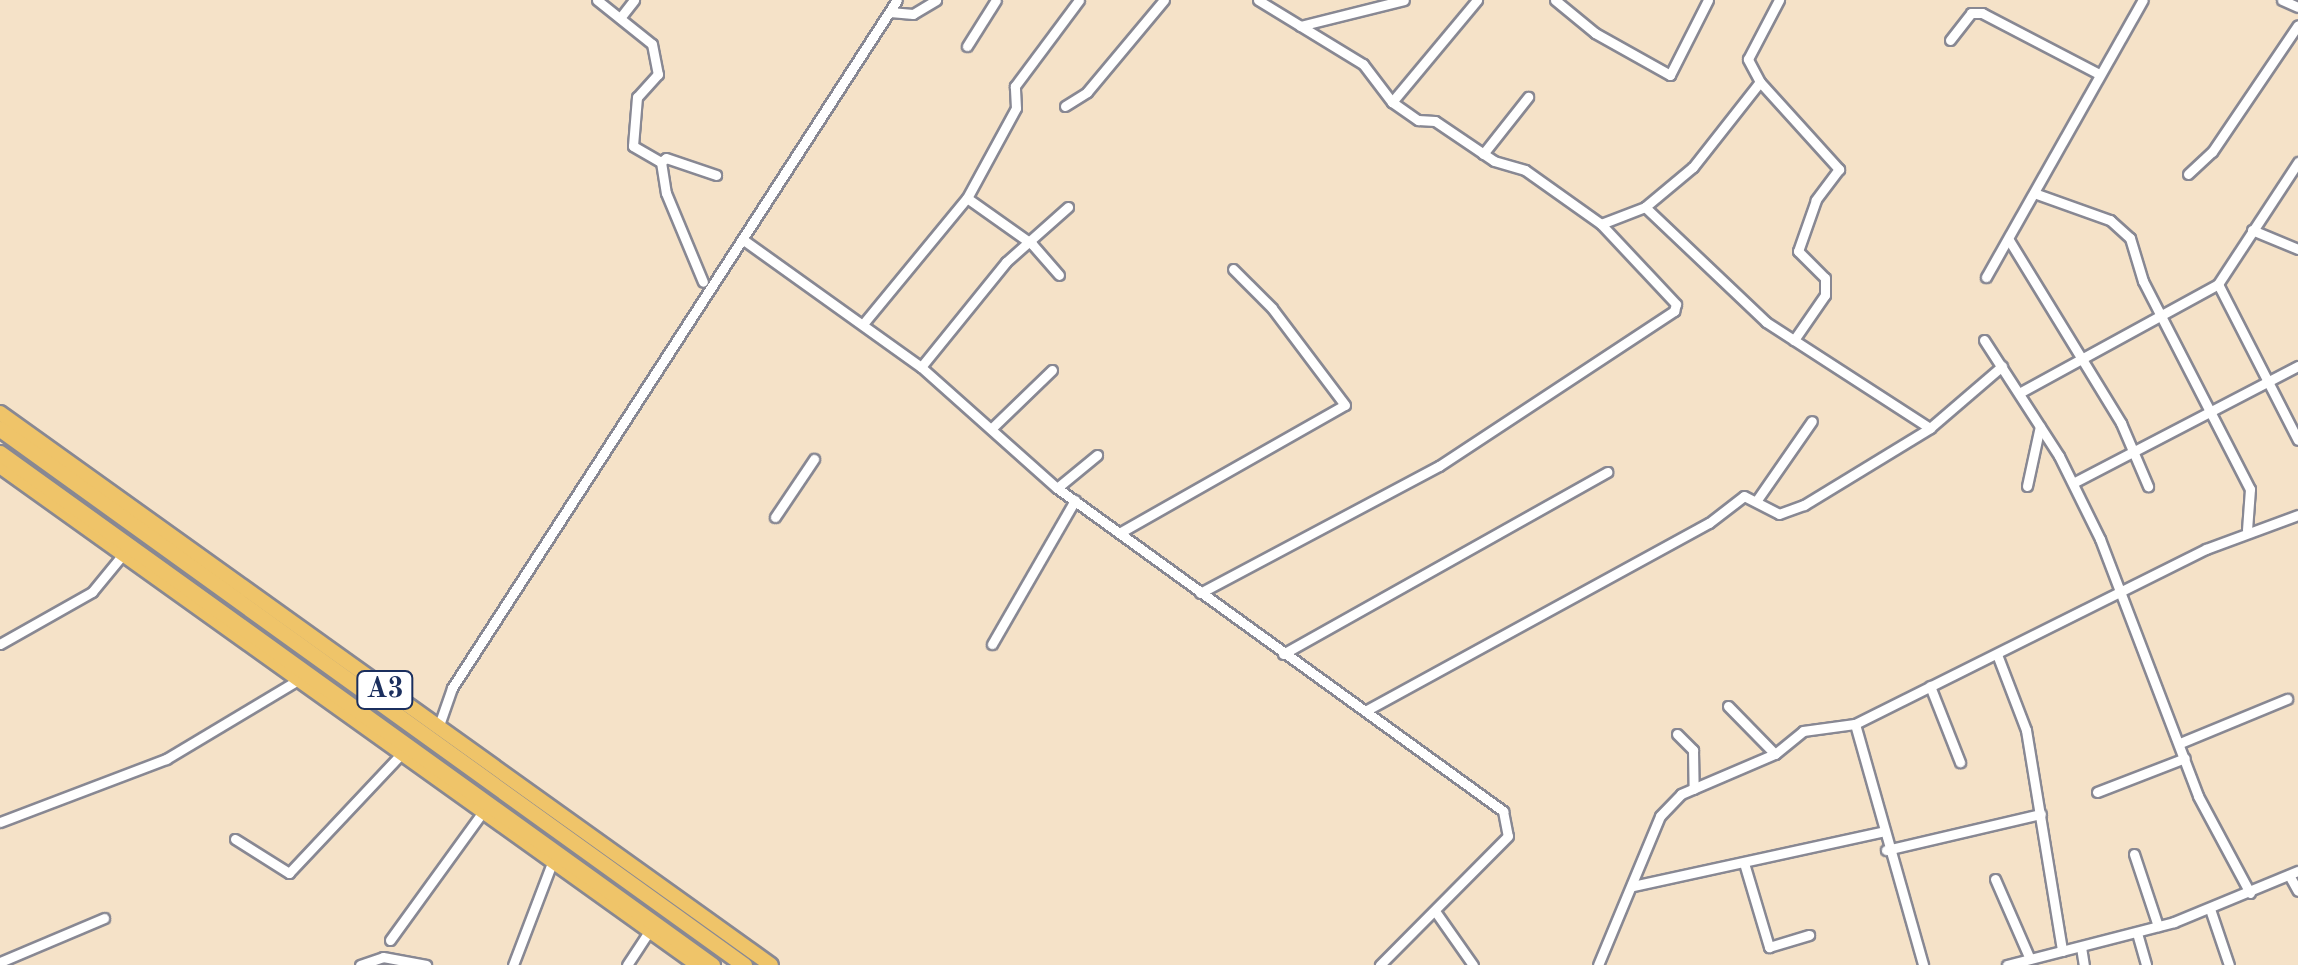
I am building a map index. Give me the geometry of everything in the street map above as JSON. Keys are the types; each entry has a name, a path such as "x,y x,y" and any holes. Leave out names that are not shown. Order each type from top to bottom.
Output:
{"highway":[{"name":"A3","path":"0,428 744,965"},
{"name":"A3","path":"0,453 712,965"}],"main road":[{"name":"A3","path":"0,413 771,965"},
{"name":"A3","path":"0,466 698,965"}],"street":[{"path":"597,0 652,44 658,74 638,97 633,146 661,162"},
{"path":"620,18 634,0"},
{"path":"438,728 452,688 898,0"},
{"path":"890,12 913,14 936,0"},
{"path":"967,46 996,0"},
{"path":"863,324 967,198 1016,108 1015,86 1079,0"},
{"path":"1065,106 1088,92 1164,0"},
{"path":"1200,593 1440,466 1674,311 1676,304 1630,260 1612,232 1539,178 1483,154 1392,102 1374,72 1258,0"},
{"path":"1300,26 1404,0"},
{"path":"1392,102 1477,0"},
{"path":"1554,0 1595,32 1670,75 1708,0"},
{"path":"1779,0 1748,60 1760,82 1839,169 1816,200 1798,250 1826,278 1826,295 1794,340"},
{"path":"1986,276 2143,0"},
{"path":"2282,0 2298,8"},
{"path":"1950,40 1971,13 1982,13 2100,74"},
{"path":"2188,174 2212,152 2298,25"},
{"path":"1601,224 1646,206 1693,168 1760,82"},
{"path":"1483,154 1528,97"},
{"path":"661,162 666,158 716,175"},
{"path":"661,162 666,193 703,282"},
{"path":"2021,392 2218,284 2240,258 2252,230 2298,162"},
{"path":"2034,193 2110,220 2130,238 2161,312 2250,488 2247,530"},
{"path":"967,198 1032,244 1059,275"},
{"path":"1646,206 1729,289 1794,340 1930,428"},
{"path":"921,367 1006,262 1032,244 1068,207"},
{"path":"1612,232 1614,220"},
{"path":"2252,230 2298,249"},
{"path":"2009,240 2121,423 2148,486"},
{"path":"745,241 921,367 1058,488 1503,811 1511,825 1435,911 1380,965"},
{"path":"1121,532 1344,405 1272,308 1233,269"},
{"path":"2218,284 2298,440"},
{"path":"1984,340 2021,392 2073,483 2122,593 2185,758 2250,893"},
{"path":"1367,710 1709,523 1744,496 1779,514 1790,512 1930,428 2002,366"},
{"path":"2073,483 2197,420 2208,408 2298,366"},
{"path":"993,427 1052,370"},
{"path":"1757,500 1812,421"},
{"path":"2028,486 2040,426"},
{"path":"1058,488 1096,455"},
{"path":"775,517 814,458"},
{"path":"1283,654 1607,472"},
{"path":"992,644 1075,500"},
{"path":"1598,965 1660,816 1694,789 1775,754 1803,731 1855,724 1998,657 2247,530 2298,515"},
{"path":"0,644 92,592 124,554"},
{"path":"1998,657 2026,730 2062,952"},
{"path":"0,822 166,760 298,680"},
{"path":"1930,686 1960,762"},
{"path":"2180,743 2286,700"},
{"path":"1728,706 1775,754"},
{"path":"1855,724 1886,850 1922,965"},
{"path":"1677,734 1693,750 1694,789"},
{"path":"235,839 289,872 401,754"},
{"path":"2097,792 2185,758"},
{"path":"390,940 482,813"},
{"path":"1886,850 2041,814"},
{"path":"1633,886 1881,832"},
{"path":"2134,854 2158,926"},
{"path":"1744,862 1769,947 1809,936"},
{"path":"512,965 552,864"},
{"path":"2007,965 2158,926 2293,873 2298,890"},
{"path":"1995,879 2030,959"},
{"path":"2210,908 2229,965"},
{"path":"1435,911 1473,965"},
{"path":"0,962 104,918"},
{"path":"626,965 650,930"},
{"path":"2136,933 2146,965"},
{"path":"2080,947 2084,965"},
{"path":"360,965 383,956 426,965"}]}
